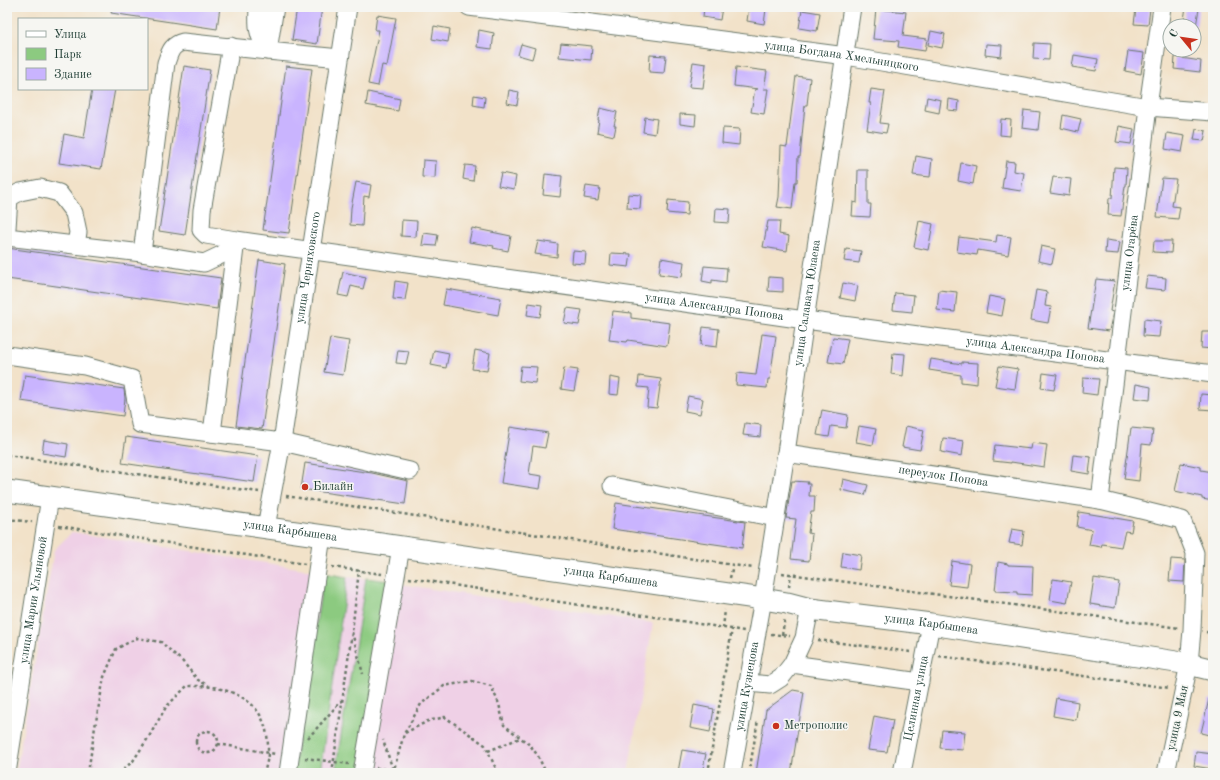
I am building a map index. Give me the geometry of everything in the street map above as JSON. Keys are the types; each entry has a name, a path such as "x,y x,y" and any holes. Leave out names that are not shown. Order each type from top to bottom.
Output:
{"main road":[{"name":"улица Карбышева","path":"7,491 763,599 810,608 931,624 1189,664 1213,670"}],"street":[{"path":"258,7 257,28 261,41 268,51"},
{"path":"268,51 274,7"},
{"name":"улица Черняховского","path":"266,527 282,442 348,7"},
{"name":"улица Богдана Хмельницкого","path":"468,7 846,56 1148,107 1213,112"},
{"name":"улица Салавата Юлаева","path":"763,599 846,56 852,7"},
{"name":"улица Огарёва","path":"1100,500 1148,107 1162,7"},
{"path":"142,252 166,63 172,48 176,44 183,42 232,46 340,58"},
{"name":"улица Александра Попова","path":"232,46 202,210 201,230 206,235 805,320 1213,374"},
{"path":"7,228 8,198 20,192 40,188 59,193 74,213 78,232 76,245"},
{"path":"7,237 142,252 204,263 223,254 236,240"},
{"path":"212,433 236,240"},
{"path":"7,355 85,366 132,379 140,424 282,442 410,471"},
{"name":"переулок Попова","path":"786,454 1100,500 1182,520 1195,553 1192,630"},
{"path":"612,486 776,518"},
{"name":"улица Марии Ульяновой","path":"7,773 12,716 50,498"},
{"path":"289,765 322,536"},
{"path":"362,773 400,546"},
{"name":"улица Кузнецова","path":"732,773 763,599"},
{"path":"748,683 770,685 781,678 792,664 804,638 810,608"},
{"name":"Целинная улица","path":"902,773 931,624"},
{"name":"улица 9 Мая","path":"1166,773 1189,664 1192,630"},
{"path":"792,664 920,682"}],"path":[{"path":"7,414 9,415 7,428"},
{"path":"7,455 272,493 767,571 1213,633"},
{"path":"7,519 317,566 359,570 757,633 925,654 1184,690"},
{"path":"332,773 352,632 359,570"},
{"path":"708,773 732,629"},
{"path":"88,773 104,677 116,650 137,638 161,642 183,662 198,680 211,687"},
{"path":"393,773 404,734 421,704 444,686 472,681 491,686 504,726 530,745 538,756 546,773"},
{"path":"119,773 133,761 150,736 166,707 187,686 211,687 237,694 255,706 266,727 268,752 264,773"},
{"path":"289,765 342,700"},
{"path":"404,734 428,721 445,717 485,745 498,773"},
{"path":"207,730 212,732 217,736 217,747 213,751 207,753 202,752 196,742 197,736 201,732 207,730"},
{"path":"488,751 520,738"}],"shaded area":[{"path":"72,532 347,577 389,581 393,583 653,623 628,773 16,773 54,550"}],"green space":[{"path":"324,573 347,577 320,773 293,773"},
{"path":"366,578 389,581 362,773 335,773"}],"building":[{"path":"112,7 220,7 217,29 111,13"},
{"path":"297,7 322,7 317,44 292,40"},
{"path":"704,7 722,7 720,20 703,17"},
{"path":"749,7 766,9 764,24 747,21"},
{"path":"1186,7 1199,9 1197,18 1184,18"},
{"path":"1136,8 1150,9 1148,25 1134,24"},
{"path":"876,9 906,12 903,36 927,39 925,51 898,47 899,41 873,39"},
{"path":"802,10 820,13 817,31 799,28"},
{"path":"377,15 396,18 387,66 382,65 378,86 368,84 379,30 375,30"},
{"path":"434,26 450,29 448,42 432,39"},
{"path":"479,30 494,33 492,49 477,47"},
{"path":"931,31 945,34 942,48 928,45"},
{"path":"561,43 592,46 591,60 559,57"},
{"path":"1034,43 1050,44 1049,60 1033,59"},
{"path":"521,44 535,48 532,59 518,55"},
{"path":"986,44 1002,45 1001,57 985,55"},
{"path":"1128,51 1144,53 1141,74 1125,71"},
{"path":"650,55 666,56 664,73 649,72"},
{"path":"1074,55 1098,59 1096,71 1072,67"},
{"path":"1175,58 1201,61 1200,72 1174,69"},
{"path":"693,62 706,64 703,88 689,87"},
{"path":"184,66 210,70 185,235 159,231"},
{"path":"286,66 312,69 289,233 263,230"},
{"path":"736,67 767,71 764,89 768,89 764,114 751,112 755,89 758,89 734,86"},
{"path":"796,76 810,78 807,105 805,105 800,157 798,157 797,182 795,182 792,209 777,207 779,197 781,146 787,147"},
{"path":"871,89 885,91 880,123 888,124 886,133 867,130 871,103 869,103"},
{"path":"92,90 115,90 101,169 59,163 64,134 84,138"},
{"path":"509,90 519,92 517,105 507,103"},
{"path":"368,92 400,99 398,111 366,105"},
{"path":"474,95 485,97 484,107 473,105"},
{"path":"927,97 941,100 939,113 925,110"},
{"path":"949,99 959,101 958,111 948,110"},
{"path":"600,108 617,112 614,126 616,126 614,136 597,132"},
{"path":"1024,110 1040,112 1038,130 1022,128"},
{"path":"680,114 696,115 695,126 680,124"},
{"path":"1063,115 1081,119 1078,132 1061,128"},
{"path":"645,117 657,119 655,134 643,132"},
{"path":"1001,119 1011,120 1010,136 1000,135"},
{"path":"1119,126 1134,129 1131,144 1116,142"},
{"path":"723,128 740,129 739,145 722,143"},
{"path":"1196,129 1206,131 1204,141 1194,140"},
{"path":"1167,133 1185,136 1182,152 1165,149"},
{"path":"916,156 932,159 930,177 913,175"},
{"path":"423,160 436,161 435,178 422,177"},
{"path":"1006,161 1015,162 1014,171 1024,173 1021,191 1002,188"},
{"path":"961,163 976,166 973,184 958,181"},
{"path":"465,165 475,166 473,181 463,179"},
{"path":"1114,167 1127,168 1126,186 1121,216 1108,215 1109,198 1112,198"},
{"path":"858,170 868,170 868,204 871,204 870,217 852,216 853,202 857,203"},
{"path":"501,173 516,176 514,189 498,186"},
{"path":"545,174 562,176 560,197 543,195"},
{"path":"1053,177 1071,179 1069,196 1050,193"},
{"path":"1162,178 1176,179 1172,206 1180,207 1178,219 1157,217"},
{"path":"356,182 371,185 369,197 364,196 362,226 350,225 351,208"},
{"path":"586,186 600,188 598,200 584,198"},
{"path":"628,194 641,195 640,209 627,208"},
{"path":"668,200 688,202 687,215 667,213"},
{"path":"716,208 730,209 729,223 715,222"},
{"path":"402,220 417,221 416,237 401,236"},
{"path":"768,221 780,221 779,234 789,236 787,251 763,247"},
{"path":"919,221 933,224 928,250 914,247"},
{"path":"472,228 511,236 508,251 493,248 494,246 469,242"},
{"path":"424,233 438,235 436,246 422,245"},
{"path":"997,235 1011,237 1008,255 978,250 977,255 957,252 959,237 996,242"},
{"path":"1106,240 1120,242 1118,254 1105,253"},
{"path":"538,241 558,244 557,257 535,254"},
{"path":"1154,241 1172,241 1171,253 1153,252"},
{"path":"1041,246 1055,249 1052,264 1038,261"},
{"path":"7,248 221,278 217,309 7,279"},
{"path":"846,249 861,251 859,263 844,261"},
{"path":"573,251 586,252 585,264 572,263"},
{"path":"611,253 631,254 629,267 610,265"},
{"path":"661,258 684,262 682,277 659,274"},
{"path":"259,260 285,264 262,429 236,426"},
{"path":"704,266 727,268 726,282 712,280 712,283 702,281"},
{"path":"343,272 366,277 363,289 351,286 348,297 338,295"},
{"path":"1147,276 1166,278 1165,290 1145,288"},
{"path":"769,277 783,278 783,292 768,291"},
{"path":"1096,279 1115,281 1110,311 1113,312 1109,331 1088,328"},
{"path":"395,281 408,283 405,300 393,299"},
{"path":"843,283 858,286 855,301 840,298"},
{"path":"446,289 501,298 498,315 443,305"},
{"path":"939,290 957,292 955,312 937,310"},
{"path":"1036,290 1047,292 1045,306 1051,307 1048,323 1031,320"},
{"path":"895,293 914,295 912,312 893,310"},
{"path":"989,296 1005,299 1002,316 986,313"},
{"path":"529,303 542,305 540,317 527,315"},
{"path":"567,308 582,310 579,325 564,323"},
{"path":"613,311 631,313 631,318 670,323 667,346 628,340 627,342 609,340"},
{"path":"1144,319 1161,321 1159,337 1143,336"},
{"path":"703,327 719,329 717,347 701,345"},
{"path":"1202,332 1213,332 1213,349 1201,348"},
{"path":"762,334 776,336 770,379 768,379 767,388 736,385 737,373 756,375"},
{"path":"833,337 848,339 843,364 828,362"},
{"path":"330,338 349,341 343,375 324,372"},
{"path":"398,350 409,351 406,364 396,363"},
{"path":"434,350 449,353 446,368 431,365"},
{"path":"475,350 490,353 487,371 472,369"},
{"path":"893,353 905,354 903,376 891,374"},
{"path":"931,359 962,364 962,362 978,363 977,384 961,382 961,375 929,370"},
{"path":"521,366 537,367 535,383 519,381"},
{"path":"999,366 1018,369 1015,389 995,386"},
{"path":"564,368 578,370 574,391 561,389"},
{"path":"1043,373 1057,375 1054,390 1041,388"},
{"path":"25,375 124,389 125,398 123,416 21,401"},
{"path":"639,376 661,379 657,408 647,407 649,388 638,387"},
{"path":"610,377 620,379 618,395 609,394"},
{"path":"1083,378 1099,379 1097,395 1082,393"},
{"path":"1136,384 1151,387 1150,400 1134,398"},
{"path":"1201,394 1213,395 1213,410 1200,409"},
{"path":"688,396 703,399 700,414 685,411"},
{"path":"822,410 848,415 846,428 831,426 829,437 817,435"},
{"path":"745,423 761,425 760,437 743,435"},
{"path":"859,426 876,429 873,445 856,442"},
{"path":"906,426 924,430 920,450 902,447"},
{"path":"510,427 548,433 545,448 533,446 529,474 542,476 540,489 501,483"},
{"path":"1131,428 1153,430 1151,445 1142,444 1139,481 1124,479"},
{"path":"126,437 258,456 254,482 122,463"},
{"path":"943,438 964,441 962,456 941,452"},
{"path":"44,440 68,444 66,457 42,453"},
{"path":"1032,443 1047,445 1044,467 993,461 995,445 1031,449"},
{"path":"1073,455 1091,457 1089,474 1071,471"},
{"path":"305,463 372,473 408,481 405,504 301,489"},
{"path":"1181,463 1201,467 1201,470 1213,472 1213,501 1175,491"},
{"path":"843,479 868,485 865,495 841,490"},
{"path":"792,481 808,482 807,484 810,484 809,496 815,496 814,512 811,512 808,533 812,534 809,561 791,559 796,519 786,518"},
{"path":"616,503 745,522 742,548 612,529"},
{"path":"1079,512 1133,521 1131,532 1125,531 1121,547 1102,544 1101,547 1089,545 1092,530 1077,527"},
{"path":"1012,529 1024,531 1022,545 1009,543"},
{"path":"843,552 861,555 859,570 841,567"},
{"path":"1171,559 1185,560 1184,582 1169,581"},
{"path":"952,561 970,564 967,587 949,585"},
{"path":"998,562 1008,565 1033,566 1032,595 1017,594 1017,592 995,591"},
{"path":"1094,578 1119,582 1115,608 1090,604"},
{"path":"1053,579 1071,582 1067,603 1050,600"},
{"path":"793,690 804,692 791,773 756,773 766,710"},
{"path":"1056,698 1078,702 1076,720 1053,716"},
{"path":"1209,699 1213,699 1213,736 1201,733"},
{"path":"694,705 714,709 710,732 690,728"},
{"path":"874,716 893,720 887,752 868,750"},
{"path":"942,730 965,732 963,750 940,748"},
{"path":"682,750 706,754 702,773 678,772"},
{"path":"1196,752 1213,754 1212,769 1194,766"}],"place":[{"name":"Билайн","path":"305,487"},
{"name":"Метрополис","path":"776,726"}]}
